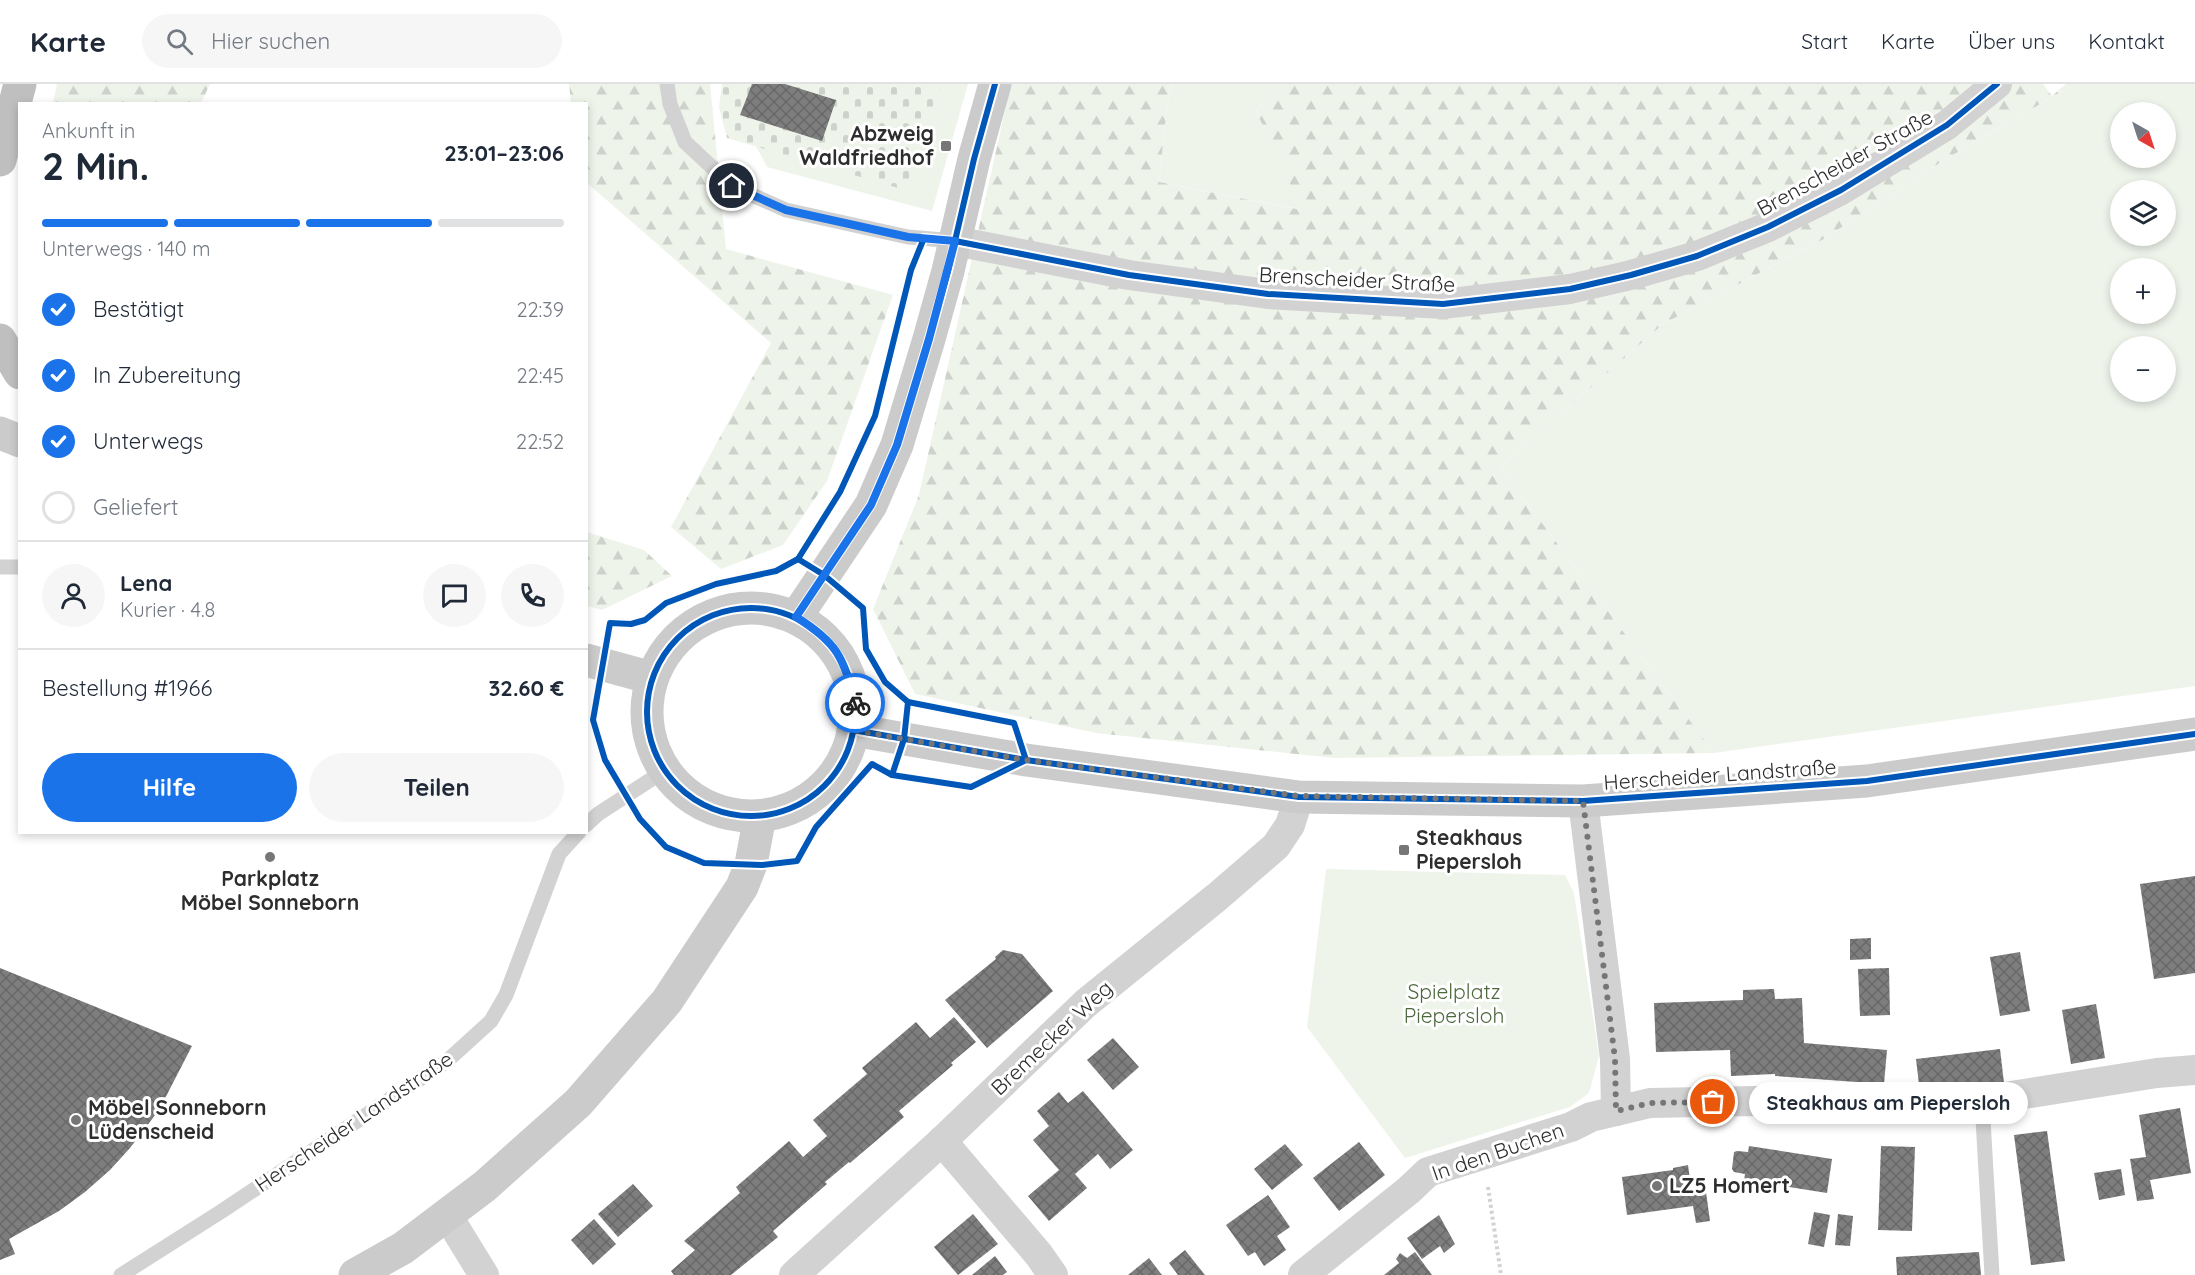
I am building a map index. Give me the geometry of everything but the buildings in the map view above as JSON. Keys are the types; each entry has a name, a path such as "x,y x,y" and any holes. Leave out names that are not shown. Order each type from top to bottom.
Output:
{"highway":[{"path":"0,160 20,84"},
{"path":"0,340 18,370"}],"main road":[{"path":"796,617 871,505 897,445 929,339 995,84"},
{"path":"0,433 18,440"},
{"path":"756,608 796,617 818,632 835,649 845,666 855,705 851,743 840,766 818,792 787,810 760,816 736,816 709,808 687,795 664,771 655,754 647,726 652,678 675,640 692,626 719,612 756,608"},
{"path":"588,661 652,678"},
{"name":"Herscheider Landstraße","path":"852,730 1026,760 1299,796 1583,801 1867,781 2195,734"},
{"path":"355,1275 403,1248 485,1186 578,1103 668,1001 742,887 751,864 760,816"}],"street":[{"name":"Brenscheider Straße","path":"955,241 1129,275 1268,294 1443,304 1570,289 1697,256 1768,227 1841,190 1947,125 1996,84"},
{"name":"Bremecker Weg","path":"794,1275 942,1141 1086,1003 1276,846 1290,825 1299,796"},
{"path":"1583,801 1615,1059 1616,1111"},
{"name":"In den Buchen","path":"1303,1275 1409,1190 1428,1172 1561,1131 1591,1118 1650,1103 1754,1101 1819,1107 1914,1109 1982,1102 2157,1073 2195,1070"},
{"path":"942,1141 1039,1255 1053,1275"},
{"path":"447,1215 484,1275"}],"lane":[{"path":"667,84 670,104 685,142 732,186 786,210 908,237 955,241"},
{"path":"0,567 18,567"},
{"path":"588,823 598,814 664,771"},
{"path":"588,808 626,796"},
{"name":"Herscheider Landstraße","path":"121,1275 222,1211 447,1061 491,1021 506,995 559,854 577,834"},
{"path":"1982,1102 1992,1275"}],"path":[{"path":"1483,1154 1501,1275"}],"green space":[{"path":"57,84 210,84 201,102 53,102"},
{"path":"569,84 710,84 726,249 893,295 827,481 783,545 721,569 671,527 771,343 588,184 588,102 571,102"},
{"path":"722,84 941,84 905,190 727,138 719,107"},
{"path":"723,84 968,84 932,211 767,167"},
{"path":"1011,84 1172,84 1167,106 1159,182 1302,210 1256,111 1279,84 2043,84 2052,96 2066,84 2077,84 1944,160 1822,240 1663,324 1500,467 1714,753 1334,758 1096,733 915,694 873,609 919,495"},
{"path":"1172,84 1279,84 1256,111 1303,210 1159,182 1167,106"},
{"path":"2077,84 2195,84 2195,686 1714,753 1500,467 1663,324 1822,240 1944,160"},
{"path":"588,532 644,550 672,576 602,610 588,606"},
{"name":"Spielplatz Piepersloh","path":"1326,869 1565,875 1574,893 1599,1056 1589,1093 1570,1107 1405,1158 1307,1027"}],"cycle path":[{"path":"796,617 871,505 897,445 948,271 974,159 995,84"},
{"path":"798,559 840,492 875,416 911,270 924,238 955,241 1129,275 1268,294 1443,304 1570,289 1697,256 1768,227 1841,190 1947,125 1997,84"},
{"path":"798,559 824,575 863,608 866,649 885,682 908,702 1014,723 1026,760 971,787 892,775 872,764 816,827 797,861 762,865 704,863 666,847 640,819 605,760 593,720 610,623 631,624 645,620 666,603 716,584 776,571 798,559"},
{"path":"751,608 771,610 800,620 831,646 847,672 853,692 855,712 853,732 843,761 817,792 791,808 771,814 751,816 731,814 702,804 671,778 655,752 649,732 647,712 649,692 659,663 685,632 711,616 731,610 751,608"},
{"path":"892,775 904,739 908,702"},
{"path":"853,730 1026,760 1299,797 1583,801 1867,781 2195,734"}],"way so far":[{"path":"855,703 852,730 1026,760 1299,796 1583,801 1615,1059 1616,1111 1650,1103 1713,1102"}],"place":[{"name":"Abzweig Waldfriedhof","path":"946,146"},
{"name":"Steakhaus Piepersloh","path":"1404,850"},
{"name":"Parkplatz Möbel Sonneborn","path":"270,857"},
{"name":"Steakhaus am Piepersloh","path":"1713,1102"},
{"name":"Möbel Sonneborn Lüdenscheid","path":"76,1120"},
{"name":"LZ5 Homert","path":"1657,1186"}],"route":[{"path":"732,186 786,210 908,237 955,241 897,445 871,505 796,617 818,632 835,649 845,666 855,703"}]}
